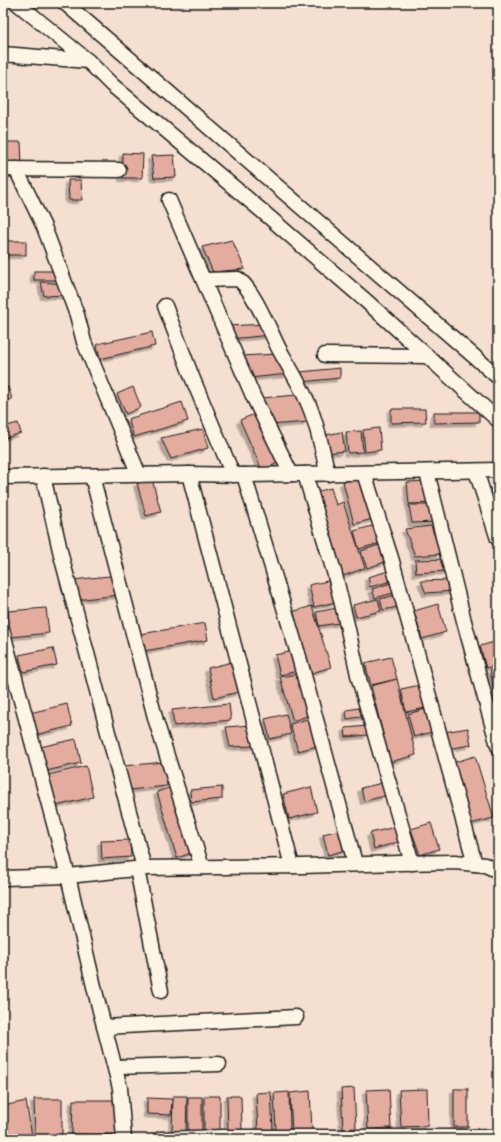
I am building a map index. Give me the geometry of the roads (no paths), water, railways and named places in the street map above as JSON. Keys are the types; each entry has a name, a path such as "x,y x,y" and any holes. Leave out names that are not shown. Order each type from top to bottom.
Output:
{"street":[{"path":"17,3 88,61 112,86 262,211 498,420"},
{"path":"65,3 498,377"},
{"path":"3,54 88,61"},
{"path":"9,169 119,170"},
{"path":"9,169 44,228 77,316 84,342 139,475"},
{"path":"169,200 253,396 298,474 336,582 361,687 412,863"},
{"path":"204,280 238,279 247,289 309,403 328,474"},
{"path":"165,306 192,377 238,475 299,657 355,863"},
{"path":"325,355 427,356"},
{"path":"4,474 43,476 189,474 238,475 498,470"},
{"path":"476,471 498,539"},
{"path":"427,472 464,621 498,746"},
{"path":"364,473 392,561 475,864"},
{"path":"189,474 292,866"},
{"path":"43,476 64,567 140,868 161,991"},
{"path":"92,476 156,721 202,867"},
{"path":"3,633 68,876 115,1067 120,1088 124,1139"},
{"path":"3,878 68,876 140,868 292,866 355,863 455,862 485,865 498,871"},
{"path":"104,1027 296,1017"},
{"path":"115,1067 219,1064"},
{"path":"160,1139 498,1137"}]}
